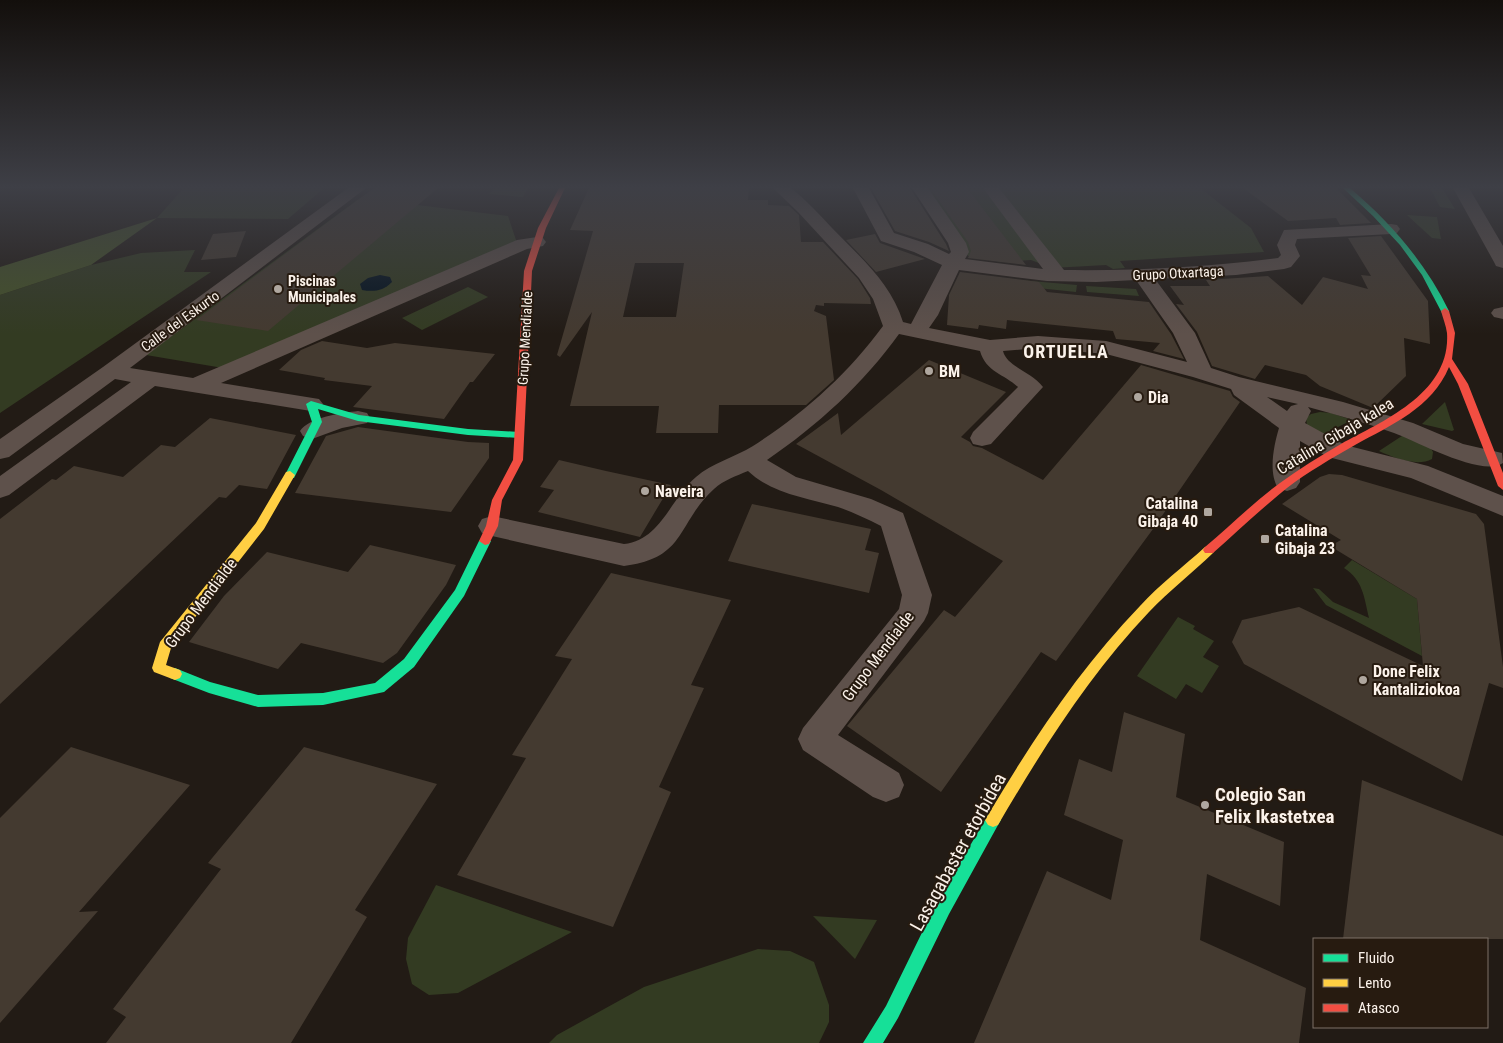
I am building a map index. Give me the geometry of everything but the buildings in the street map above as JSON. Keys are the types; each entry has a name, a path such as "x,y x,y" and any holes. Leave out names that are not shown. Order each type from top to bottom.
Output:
{"street":[{"name":"Calle del Eskurto","path":"0,451 111,372 293,237"},
{"name":"Grupo Mendialde","path":"311,404 317,422 291,474 260,526 165,646 159,668 209,687 258,701 323,699 379,688 409,663 460,593 492,526 497,500 518,460 528,271 539,237"},
{"path":"831,237 865,272 892,316 904,329 990,346 1038,342 1106,348 1386,422 1427,437 1456,451 1493,459"},
{"name":"Grupo Otxartaga","path":"887,237 921,248 952,263 1058,275 1096,276 1236,269 1284,263 1291,256 1286,245 1289,237"},
{"path":"492,526 624,555 638,556 655,548 664,538 690,499 707,481 750,459 815,411 904,329 924,323 952,263 960,252 953,237"},
{"path":"1028,237 1058,275"},
{"name":"Catalina Gibaja kalea","path":"1084,683 1102,657 1145,608 1287,482 1386,422 1408,411 1431,389 1450,361 1452,334 1441,302 1419,264 1397,237"},
{"path":"1489,237 1503,262"},
{"path":"194,386 523,244 537,242"},
{"path":"1142,275 1173,318 1198,359 1201,372"},
{"path":"982,438 1031,387 1025,379 1008,372 997,364 993,358 990,346"},
{"path":"1450,361 1463,384 1503,486"},
{"path":"111,372 311,404 358,418 418,424 468,432 519,435"},
{"name":"Calle del Eskurto","path":"0,489 150,379"},
{"path":"1233,383 1292,426 1337,451 1419,472 1479,495 1503,507"},
{"path":"1287,482 1285,461 1294,417 1313,402"},
{"path":"312,431 337,421 358,418"},
{"path":"1419,472 1436,469 1456,462 1456,451"},
{"name":"Grupo Mendialde","path":"750,459 758,468 775,478 859,505 893,520 917,595 913,613 913,632 815,739 886,785"},
{"name":"Lasagabaster etorbidea","path":"872,1043 892,1012 943,908 1001,806 1056,721 1084,683"}],"green space":[{"path":"97,237 131,237 91,265 0,295 0,267"},
{"path":"307,237 515,237 517,243 223,368 146,355"},
{"path":"955,237 1256,237 1264,252 1120,261 1125,268 1113,269 1106,265 1052,268 1031,260 1002,262 968,256"},
{"path":"1431,237 1441,237 1441,239"},
{"path":"195,250 184,272 211,272 0,413 0,295 91,265 141,253"},
{"path":"961,275 1077,285 1076,292 961,280"},
{"path":"1086,286 1136,289 1139,296 1087,292"},
{"path":"468,287 488,297 422,330 402,318"},
{"path":"1445,402 1454,430 1422,424"},
{"path":"1320,412 1331,413 1352,420 1322,435 1307,425 1306,418 1311,414"},
{"path":"1408,432 1430,447 1433,452 1432,459 1413,462 1398,459 1379,451"},
{"path":"1352,560 1417,599 1422,656 1326,605 1313,588 1319,589 1333,602 1369,618 1359,584 1344,568"},
{"path":"1178,617 1195,626 1193,629 1214,641 1203,657 1219,666 1202,693 1186,684 1176,699 1137,676"},
{"path":"436,885 572,932 458,993 429,995 412,984 406,959 408,938"},
{"path":"813,916 877,920 855,959"},
{"path":"758,949 790,951 814,962 829,1005 829,1022 819,1043 549,1043 557,1035 644,987"}],"water":[{"path":"380,275 390,277 392,282 378,290 362,290 360,284 368,278"}],"traffic: fast":[{"path":"1397,237 1426,275 1445,311"},
{"path":"290,475 317,422 311,404 358,418 468,432 519,435"},
{"path":"175,674 209,687 258,701 323,699 379,688 409,663 460,593 485,541"},
{"path":"872,1043 892,1012 943,908 993,820"}],"traffic: slow":[{"path":"175,674 159,668 165,646 260,526 290,475"},
{"path":"993,820 1062,710 1102,658 1144,609 1209,550"}],"traffic: jam":[{"path":"485,541 492,526 497,500 518,460 528,271 539,237"},
{"path":"1209,550 1284,485 1342,448 1407,412 1424,397 1440,377 1449,355 1451,333 1445,311"},
{"path":"1450,361 1463,384 1503,486"}],"place":[{"name":"Piscinas Municipales","path":"278,289"},
{"name":"BM","path":"929,371"},
{"name":"Dia","path":"1138,397"},
{"name":"Naveira","path":"645,491"},
{"name":"Catalina Gibaja 40","path":"1208,512"},
{"name":"Catalina Gibaja 23","path":"1265,539"},
{"name":"Done Felix Kantaliziokoa","path":"1363,680"},
{"name":"Colegio San Felix Ikastetxea","path":"1205,805"}],"district":[{"name":"ORTUELLA","path":"1066,351"}]}
